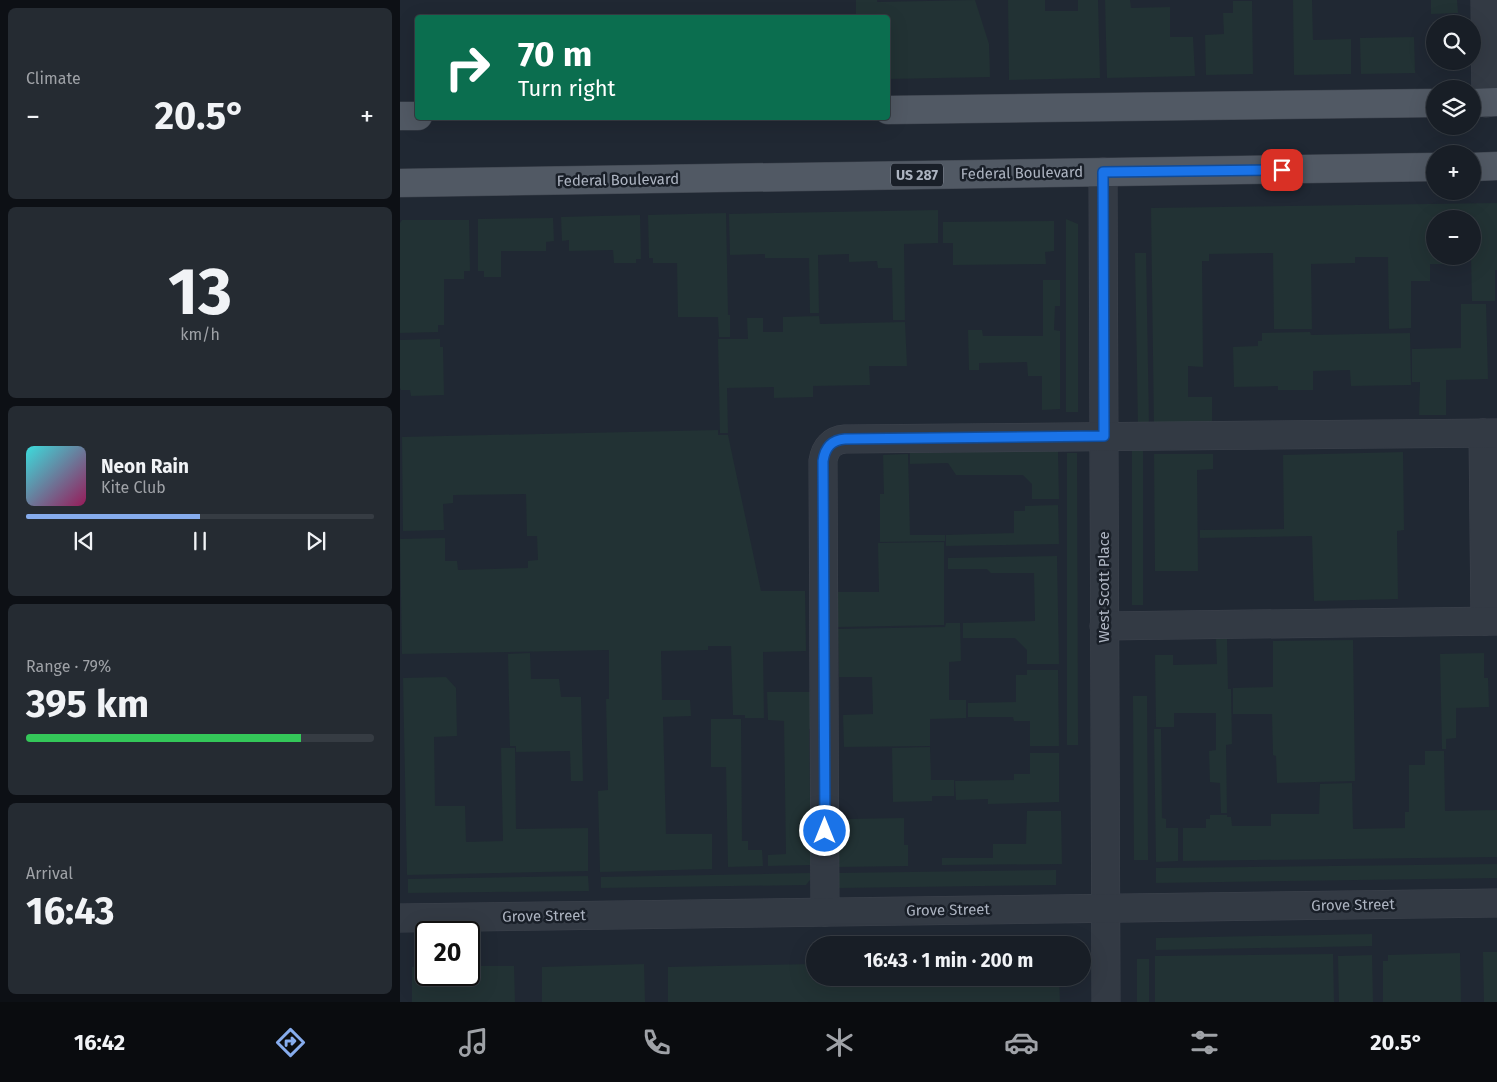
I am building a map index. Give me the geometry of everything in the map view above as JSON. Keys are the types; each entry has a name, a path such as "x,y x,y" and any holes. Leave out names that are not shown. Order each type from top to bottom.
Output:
{"main road":[{"path":"890,110 1426,103"},
{"path":"400,116 415,116"},
{"path":"1481,167 1497,166"},
{"name":"Federal Boulevard","path":"400,183 1426,167"}],"street":[{"path":"1485,103 1486,0"},
{"name":"West Scott Place","path":"1103,172 1106,1002"},
{"path":"825,912 823,461 827,448 832,443 845,439 1490,433 1491,621 1104,626"},
{"name":"Grove Street","path":"400,918 1497,903"}],"shaded area":[{"path":"856,0 877,0 877,2 975,0 989,44 990,77 890,79 890,15 856,15"},
{"path":"1008,0 1045,0 1045,11 1078,11 1078,0 1098,0 1100,78 1009,80"},
{"path":"1105,0 1130,0 1131,8 1170,7 1170,37 1193,37 1195,76 1107,78"},
{"path":"1293,0 1312,0 1313,40 1351,39 1351,74 1294,75"},
{"path":"1431,0 1457,0 1458,13 1431,14"},
{"path":"1233,1 1252,1 1253,74 1206,75 1205,35 1224,34 1223,13 1233,13"},
{"path":"1414,37 1415,73 1361,74 1360,38"},
{"path":"1497,203 1495,301 1472,301 1471,265 1481,265 1481,210 1426,210 1426,265 1430,265 1430,281 1411,281 1411,328 1389,329 1388,257 1355,257 1355,263 1311,264 1312,329 1274,329 1273,253 1209,254 1209,261 1202,261 1203,367 1188,366 1188,397 1212,397 1212,428 1154,429 1151,208"},
{"path":"938,210 938,243 904,244 905,320 893,320 892,268 878,268 877,261 849,262 849,254 818,255 819,313 810,313 809,258 765,258 765,254 730,255 729,214"},
{"path":"726,213 730,337 719,337 718,317 678,317 677,263 653,263 653,258 649,258 648,215"},
{"path":"640,215 641,259 636,259 636,263 614,263 613,250 569,251 569,240 562,241 561,217"},
{"path":"553,218 554,241 546,242 546,251 501,251 501,277 484,277 484,271 478,271 478,219"},
{"path":"1066,219 1078,224 1078,412 1066,412"},
{"path":"402,220 469,220 470,271 464,271 464,279 444,279 444,325 438,325 438,332 400,333 400,223"},
{"path":"1054,221 1054,251 1045,252 1046,264 953,265 953,243 943,243 943,222"},
{"path":"1135,253 1146,253 1149,427 1138,427"},
{"path":"1043,280 1060,280 1060,306 1055,306 1054,330 1060,331 1060,409 1042,410 1042,376 1028,376 1027,362 979,363 979,370 969,370 968,330 982,330 983,336 1043,336"},
{"path":"1461,304 1486,304 1488,379 1446,380 1446,415 1419,415 1420,382 1412,382 1412,349 1461,348"},
{"path":"819,316 820,324 905,322 907,366 869,366 870,385 813,386 813,397 774,398 774,387 727,388 728,433 720,433 718,339 748,339 747,318 763,318 763,332 783,332 783,317"},
{"path":"1310,332 1311,335 1410,333 1411,385 1351,386 1350,370 1313,371 1313,390 1278,390 1278,386 1234,387 1233,347 1258,346 1258,341 1262,341 1262,333"},
{"path":"440,339 440,347 443,347 444,395 411,396 410,390 401,390 400,340"},
{"path":"718,430 718,435 728,435 761,591 805,591 806,651 763,652 764,718 745,718 745,715 733,715 731,646 708,646 708,650 661,651 662,700 690,700 691,716 663,717 666,834 712,834 712,869 600,872 598,791 608,790 606,699 609,699 609,650 402,654 400,539 445,538 445,561 457,561 458,570 528,568 528,561 538,560 537,536 527,536 526,494 453,495 453,503 443,504 444,530 403,531 402,437"},
{"path":"1132,450 1143,450 1143,605 1132,605"},
{"path":"1058,451 1059,499 1032,499 1032,484 1023,475 956,475 948,463 910,464 910,453"},
{"path":"1403,452 1404,530 1397,531 1398,599 1314,601 1312,536 1200,538 1200,530 1284,529 1283,455"},
{"path":"1067,453 1077,453 1078,745 1067,745"},
{"path":"908,454 910,535 945,535 945,541 880,542 880,494 884,494 883,455"},
{"path":"1154,454 1213,454 1213,469 1197,470 1198,571 1155,571"},
{"path":"1058,505 1059,544 946,546 946,535 1014,533 1014,511 1025,511 1025,506"},
{"path":"944,542 944,625 838,627 837,592 879,592 878,543"},
{"path":"1057,556 1059,664 1027,664 1027,650 1015,638 963,638 963,623 1035,621 1034,573 991,573 987,569 948,569 948,558"},
{"path":"946,623 960,623 961,661 949,662 949,700 966,700 966,718 930,719 930,746 844,747 843,715 873,714 872,677 839,677 838,629 945,627"},
{"path":"1216,639 1227,639 1228,689 1231,689 1232,744 1226,745 1227,813 1221,813 1220,783 1210,782 1209,751 1216,750 1216,713 1174,713 1174,727 1156,727 1155,655 1173,655 1173,665 1217,664"},
{"path":"1353,640 1355,781 1277,783 1276,756 1273,755 1272,714 1233,714 1233,688 1273,687 1273,641"},
{"path":"530,653 531,679 559,679 561,697 581,697 583,781 571,781 570,751 516,752 516,746 510,746 508,654"},
{"path":"1484,653 1484,678 1488,678 1489,707 1456,708 1456,738 1446,739 1446,749 1442,749 1440,654"},
{"path":"1027,670 1058,670 1059,746 1030,746 1030,721 1014,721 1013,717 968,717 968,703 1016,702 1016,675 1027,675"},
{"path":"446,677 456,688 457,736 434,737 435,806 465,806 466,842 503,841 501,748 515,748 516,829 588,828 588,871 407,875 403,678"},
{"path":"767,692 814,692 814,729 809,729 811,865 768,866 768,855 786,854 784,721 768,720"},
{"path":"1133,696 1147,696 1148,860 1134,860"},
{"path":"711,719 741,719 742,841 748,841 748,850 762,850 763,866 728,867 726,767 711,767"},
{"path":"1154,729 1161,729 1162,818 1166,819 1166,828 1178,828 1178,861 1156,862"},
{"path":"930,747 931,780 954,780 954,796 932,796 932,801 893,802 892,748"},
{"path":"1425,751 1444,751 1445,811 1497,810 1497,857 1183,861 1183,828 1206,828 1206,819 1210,819 1210,815 1227,815 1227,817 1231,817 1232,826 1271,826 1271,814 1319,814 1320,784 1352,783 1353,829 1405,828 1405,812 1409,812 1409,765 1425,765"},
{"path":"1030,753 1059,753 1059,802 988,804 988,799 956,800 955,781 1014,780 1014,774 1030,774"},
{"path":"1027,811 1061,811 1062,864 942,865 942,858 993,858 993,844 1026,844"},
{"path":"904,818 904,845 908,845 908,866 839,867 838,823 848,823 848,819"},
{"path":"1497,864 1497,878 1156,883 1156,868"},
{"path":"1056,870 1056,885 838,888 838,873"},
{"path":"810,873 810,880 806,885 601,888 601,877"},
{"path":"588,876 589,891 408,893 408,879"},
{"path":"1372,934 1372,946 1156,950 1156,938"},
{"path":"1483,952 1497,952 1497,1002 1484,1002"},
{"path":"1460,953 1461,1002 1383,1002 1383,961 1388,961 1388,955"},
{"path":"1333,954 1334,1002 1155,1002 1155,956"},
{"path":"1372,955 1373,1002 1339,1002 1338,956"},
{"path":"1137,959 1149,959 1149,1002 1137,1002"},
{"path":"644,964 645,1002 542,1002 542,967"},
{"path":"806,964 806,986 1059,986 1060,1002 668,1002 668,967"},
{"path":"480,966 514,966 515,1002 412,1002 412,967 415,967 415,986 480,986"}],"route":[{"path":"825,831 823,461 827,448 832,443 845,439 1104,436 1103,172 1282,170"}]}
